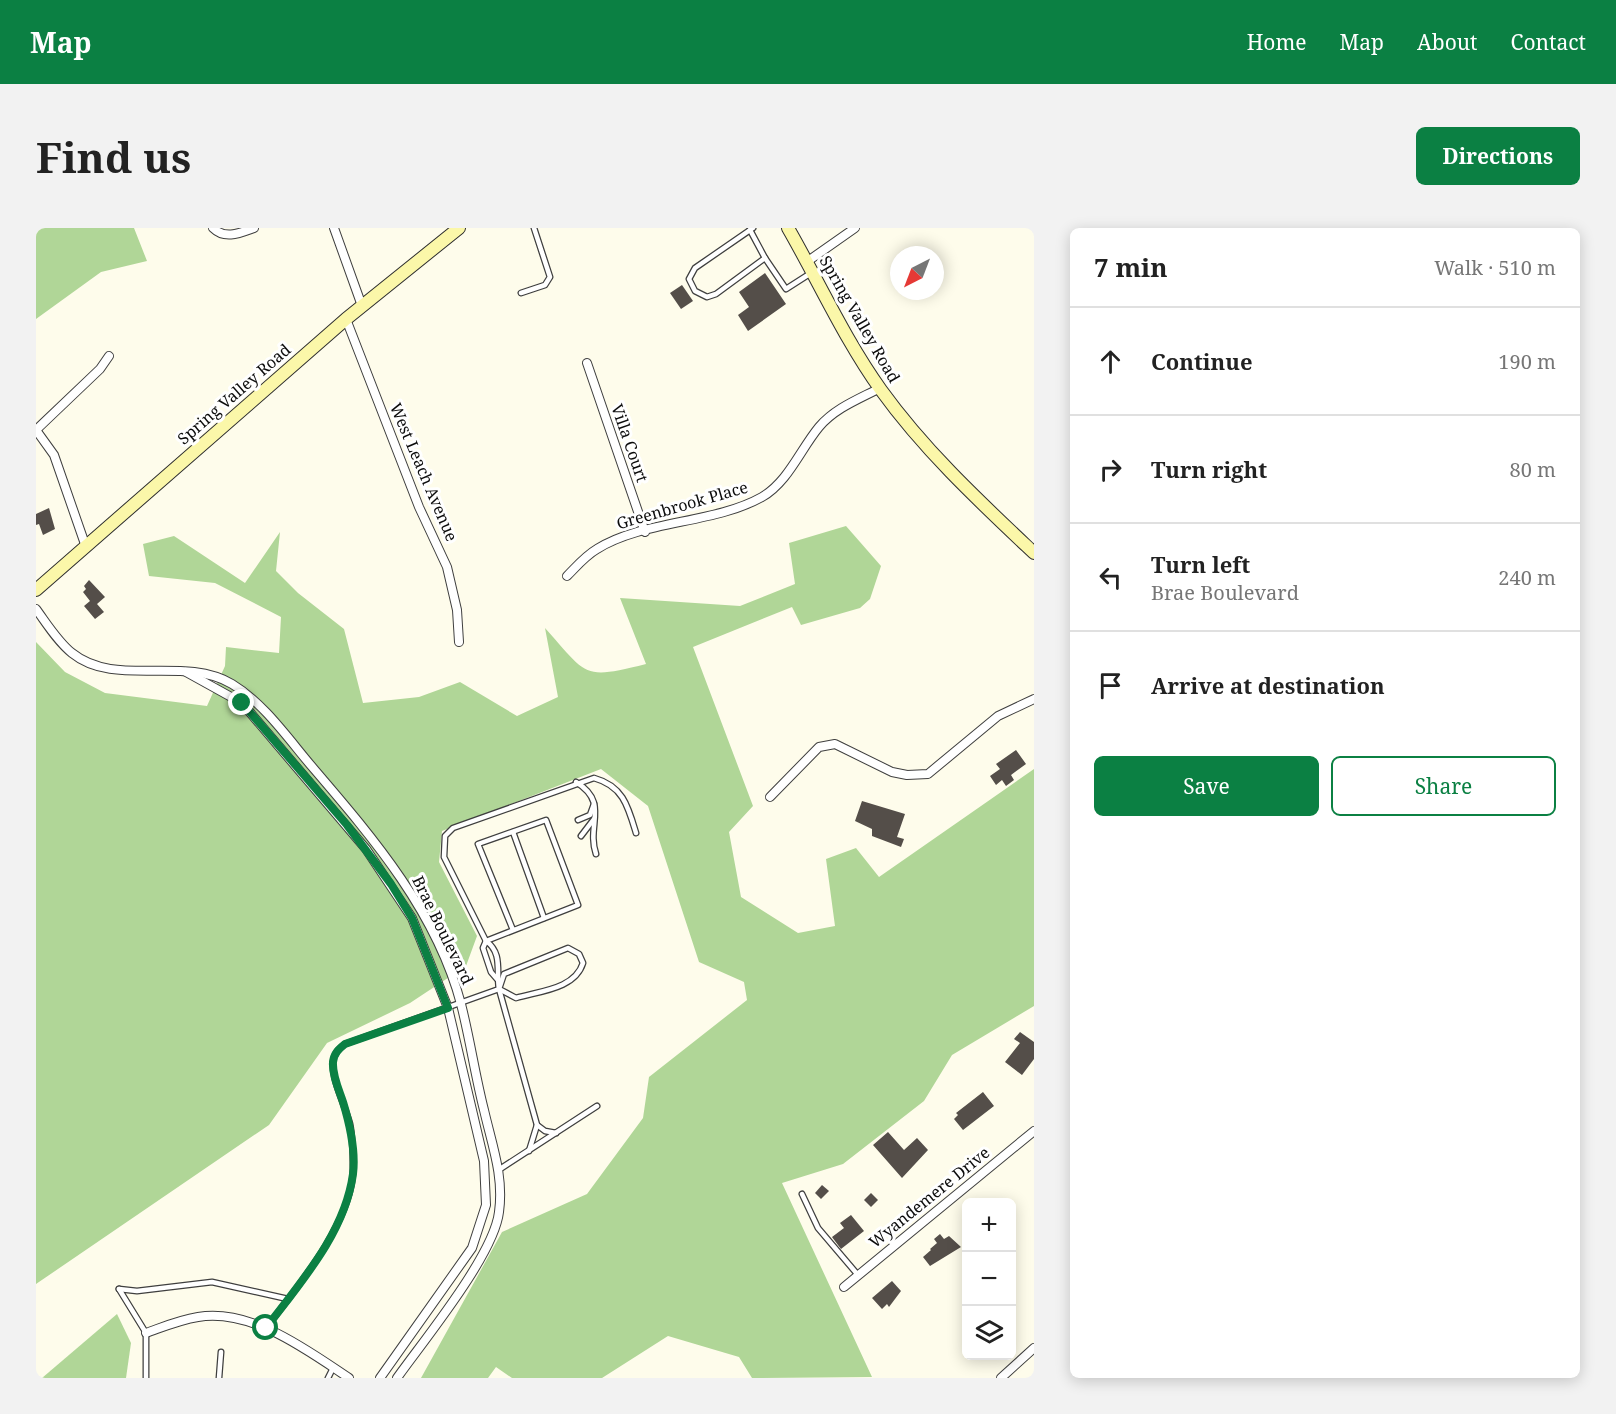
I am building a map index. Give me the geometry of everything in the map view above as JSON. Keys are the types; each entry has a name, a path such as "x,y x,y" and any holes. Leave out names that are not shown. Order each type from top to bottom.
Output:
{"street":[{"path":"213,228 219,234 231,235 254,228"},
{"path":"334,228 362,306"},
{"name":"Spring Valley Road","path":"36,590 346,319 459,228"},
{"name":"Spring Valley Road","path":"788,228 844,332 880,388 939,462 1034,553"},
{"path":"810,267 855,228"},
{"name":"West Leach Avenue","path":"346,319 419,507 447,567 457,610 459,642"},
{"path":"86,546 54,455 36,430 100,369 109,356"},
{"name":"Villa Court","path":"587,363 645,532"},
{"name":"Greenbrook Place","path":"567,576 597,549 645,532 733,509 765,495 788,472 825,421 847,405 880,388"},
{"name":"Brae Boulevard","path":"36,609 61,643 84,661 116,669 183,670 210,673 233,685 261,707 365,829 412,894 446,962 461,1002 484,1111 500,1169 499,1214 484,1254 397,1378"},
{"name":"Brae Boulevard","path":"183,670 242,703 366,849 412,918 448,1008 484,1161 486,1205 472,1248 380,1378"},
{"path":"770,797 819,747 828,743 835,744 892,772 907,775 928,774 998,716 1034,699"},
{"name":"Wyandemere Drive","path":"844,1287 1034,1131"},
{"path":"146,1333 166,1324 216,1316 234,1317 266,1328 349,1378"},
{"path":"1001,1378 1034,1348"}],"lane":[{"path":"521,293 545,285 550,277 534,228"},
{"path":"765,258 716,294 707,297 695,291 689,279 694,268 752,229 765,258 786,289 810,267"},
{"path":"497,979 500,970 493,945 486,941 444,857 445,836 453,828 576,782 594,778 607,781 621,792 636,833"},
{"path":"576,782 586,788 595,802 596,825 593,846 596,854"},
{"path":"578,820 590,815 595,802"},
{"path":"581,836 594,823 595,802"},
{"path":"513,930 478,844 546,820 578,905 486,941 483,948 491,972 497,979 537,1125 529,1151"},
{"path":"513,832 544,918"},
{"path":"266,1328 333,1232 343,1210 353,1174 352,1136 335,1077 333,1063 335,1053 345,1044 499,989 516,998 572,982 580,974 583,963 579,954 568,948 504,974 499,989"},
{"path":"500,1169 597,1106"},
{"path":"537,1125 545,1131 556,1133"},
{"path":"802,1194 818,1228 858,1275"},
{"path":"146,1378 146,1333 119,1289 137,1291 212,1282 288,1299"},
{"path":"219,1378 221,1352"},
{"path":"328,1378 333,1368"}],"green space":[{"path":"36,228 134,228 147,261 101,272 36,319"},
{"path":"846,526 881,566 870,599 860,608 801,625 792,607 693,647 753,806 729,832 741,897 798,933 835,926 826,859 856,848 879,877 1034,769 1034,1006 952,1055 924,1101 843,1164 782,1183 872,1377 752,1378 739,1357 668,1336 602,1378 512,1378 496,1367 488,1378 421,1378 502,1232 587,1194 643,1118 649,1077 747,1000 744,982 699,962 648,806 601,769 442,831 439,862 477,936 466,966 410,1003 327,1043 269,1125 36,1284 36,642 65,672 105,693 207,706 225,666 226,647 279,653 281,617 215,583 149,576 143,544 174,536 245,583 280,532 276,571 298,593 344,629 363,703 419,697 460,682 517,716 558,697 545,628 579,665 588,670 609,672 646,664 620,598 740,606 795,584 789,543"},
{"path":"117,1314 131,1343 126,1378 42,1378"}],"building":[{"path":"765,273 786,304 748,331 738,315 749,307 739,292"},
{"path":"682,285 693,301 681,309 670,293"},
{"path":"49,508 55,529 43,535 39,524 36,525 36,514"},
{"path":"89,580 105,597 97,604 104,612 95,619 84,606 90,601 83,592"},
{"path":"1016,750 1026,764 1011,775 1014,780 1006,786 1002,780 996,785 990,776 1000,769 996,764"},
{"path":"862,801 905,814 897,837 904,839 901,847 872,836 872,829 855,821"},
{"path":"1020,1032 1034,1042 1034,1059 1022,1075 1005,1062 1020,1043 1014,1039"},
{"path":"983,1092 994,1106 963,1130 954,1119 958,1115 956,1113"},
{"path":"888,1132 904,1150 917,1138 928,1150 902,1178 873,1145"},
{"path":"822,1185 829,1191 821,1199 815,1193"},
{"path":"871,1193 878,1200 871,1207 864,1200"},
{"path":"851,1215 864,1231 841,1249 832,1237 844,1228 840,1223"},
{"path":"940,1234 944,1239 949,1236 961,1247 930,1266 923,1257 937,1243 934,1239"},
{"path":"892,1281 901,1291 889,1307 887,1304 882,1309 872,1298"}],"route":[{"path":"242,703 260,721 280,749 347,825 391,884 412,918 448,1008 345,1044 335,1053 333,1063 335,1077 352,1136 353,1174 343,1210 333,1232 319,1256 266,1328"}]}
